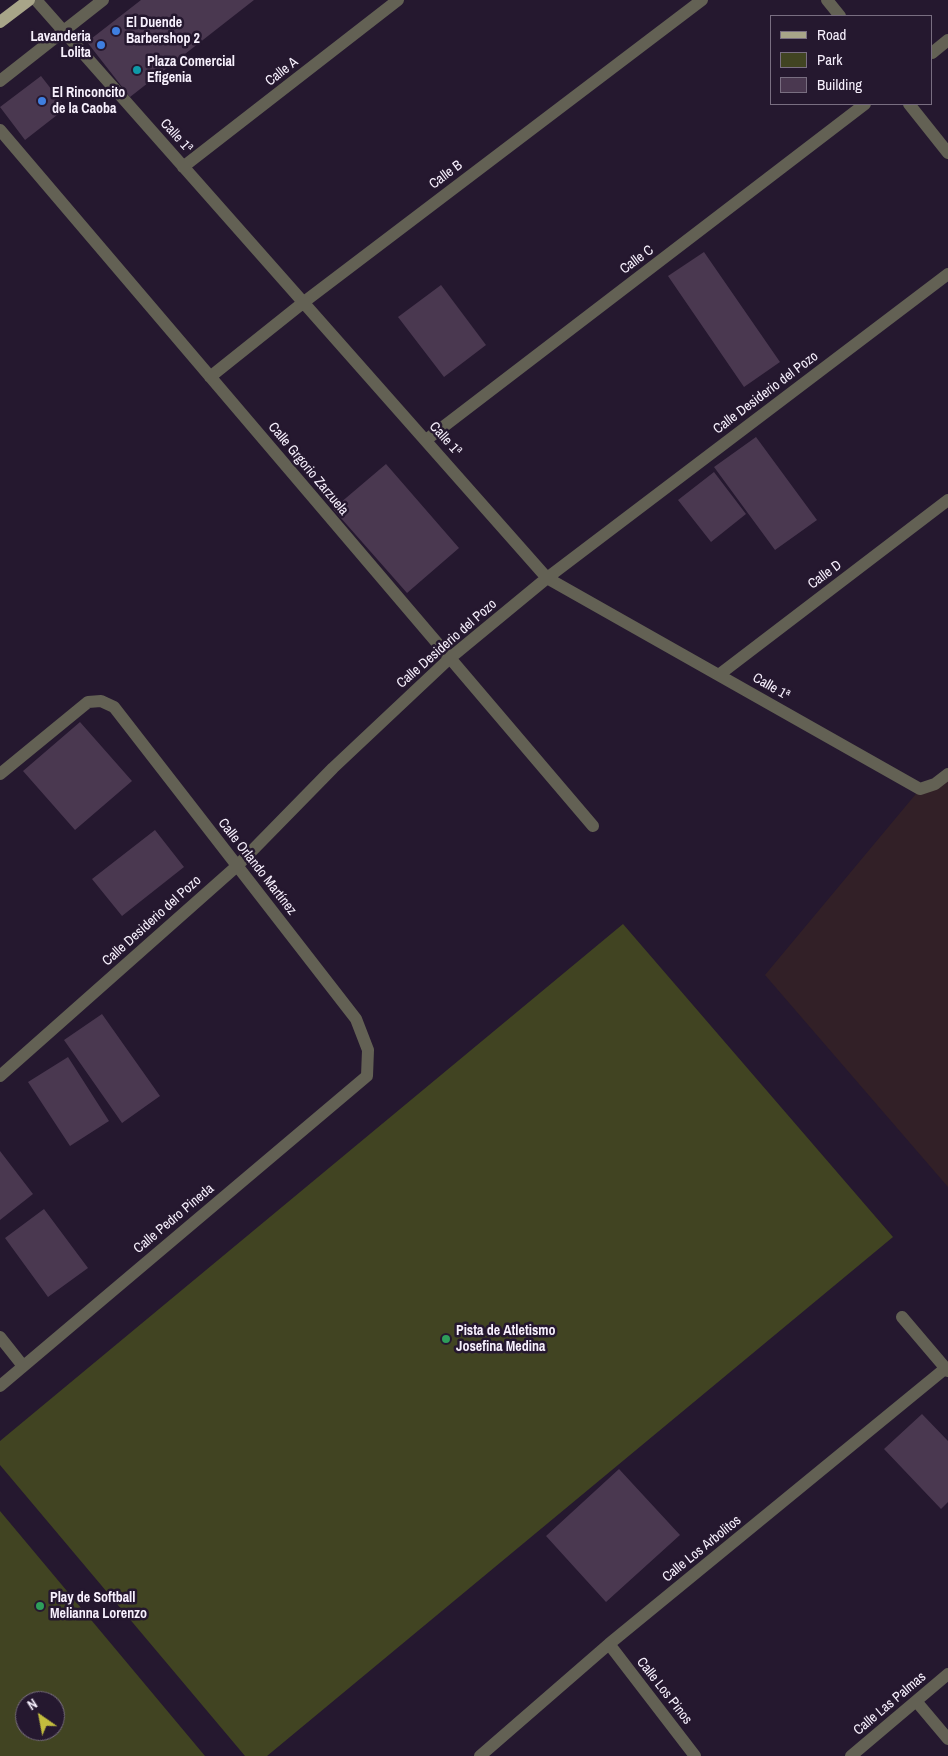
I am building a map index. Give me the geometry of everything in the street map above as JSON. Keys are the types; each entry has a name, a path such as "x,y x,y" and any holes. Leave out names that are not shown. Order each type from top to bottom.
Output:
{"main road":[{"path":"0,22 29,0"}],"street":[{"name":"Calle 1ª","path":"36,0 548,578 920,789 935,784 948,774"},
{"path":"0,81 103,0"},
{"name":"Calle A","path":"183,167 398,0"},
{"name":"Calle B","path":"210,377 304,302 702,0"},
{"path":"827,0 839,15"},
{"path":"933,52 948,40"},
{"name":"Calle C","path":"426,440 864,105"},
{"path":"910,105 948,152"},
{"name":"Calle Grgorio Zarzuela","path":"0,130 594,826"},
{"name":"Calle Desiderio del Pozo","path":"0,1076 237,866 332,768 450,658 548,578 948,274"},
{"name":"Calle D","path":"720,674 948,500"},
{"name":"Calle Orlando Martínez","path":"0,774 88,702 101,701 114,707 356,1020 368,1050 367,1076"},
{"name":"Calle Pedro Pineda","path":"0,1386 367,1076"},
{"path":"902,1317 947,1369"},
{"path":"0,1337 23,1366"},
{"name":"Calle Los Arbolitos","path":"480,1756 609,1644 947,1369"},
{"name":"Calle Los Pinos","path":"609,1644 696,1756"},
{"name":"Calle Las Palmas","path":"850,1756 948,1674"},
{"path":"916,1701 948,1739"}],"shaded area":[{"path":"948,768 948,1187 765,975 920,789"}],"green space":[{"name":"Pista de Atletismo Josefina Medina","path":"623,924 893,1237 267,1756 245,1756 0,1465 0,1441"},
{"name":"Play de Softball Melianna Lorenzo","path":"0,1511 205,1756 0,1756"}],"building":[{"name":"Plaza Comercial Efigenia","path":"141,0 254,0 130,97 87,42"},
{"path":"41,76 66,108 25,140 0,107"},
{"path":"704,252 780,362 744,387 668,276"},
{"path":"441,285 486,345 444,377 398,317"},
{"path":"756,437 817,520 775,550 714,467"},
{"path":"386,464 459,548 407,593 333,509"},
{"path":"714,472 746,514 711,542 678,500"},
{"path":"80,722 132,781 75,830 23,771"},
{"path":"155,830 184,867 122,916 92,879"},
{"path":"102,1014 160,1096 122,1123 64,1040"},
{"path":"68,1057 109,1121 70,1146 28,1082"},
{"path":"0,1151 33,1194 0,1220"},
{"path":"44,1209 88,1268 48,1297 5,1238"},
{"path":"922,1414 948,1441 948,1502 941,1509 884,1449"},
{"path":"619,1469 680,1535 606,1602 546,1536"}],"place":[{"name":"El Duende Barbershop 2","path":"116,31"},
{"name":"Lavanderia Lolita","path":"101,45"},
{"name":"Plaza Comercial Efigenia","path":"137,70"},
{"name":"El Rinconcito de la Caoba","path":"42,101"},
{"name":"Pista de Atletismo Josefina Medina","path":"446,1339"},
{"name":"Play de Softball Melianna Lorenzo","path":"40,1606"}]}
